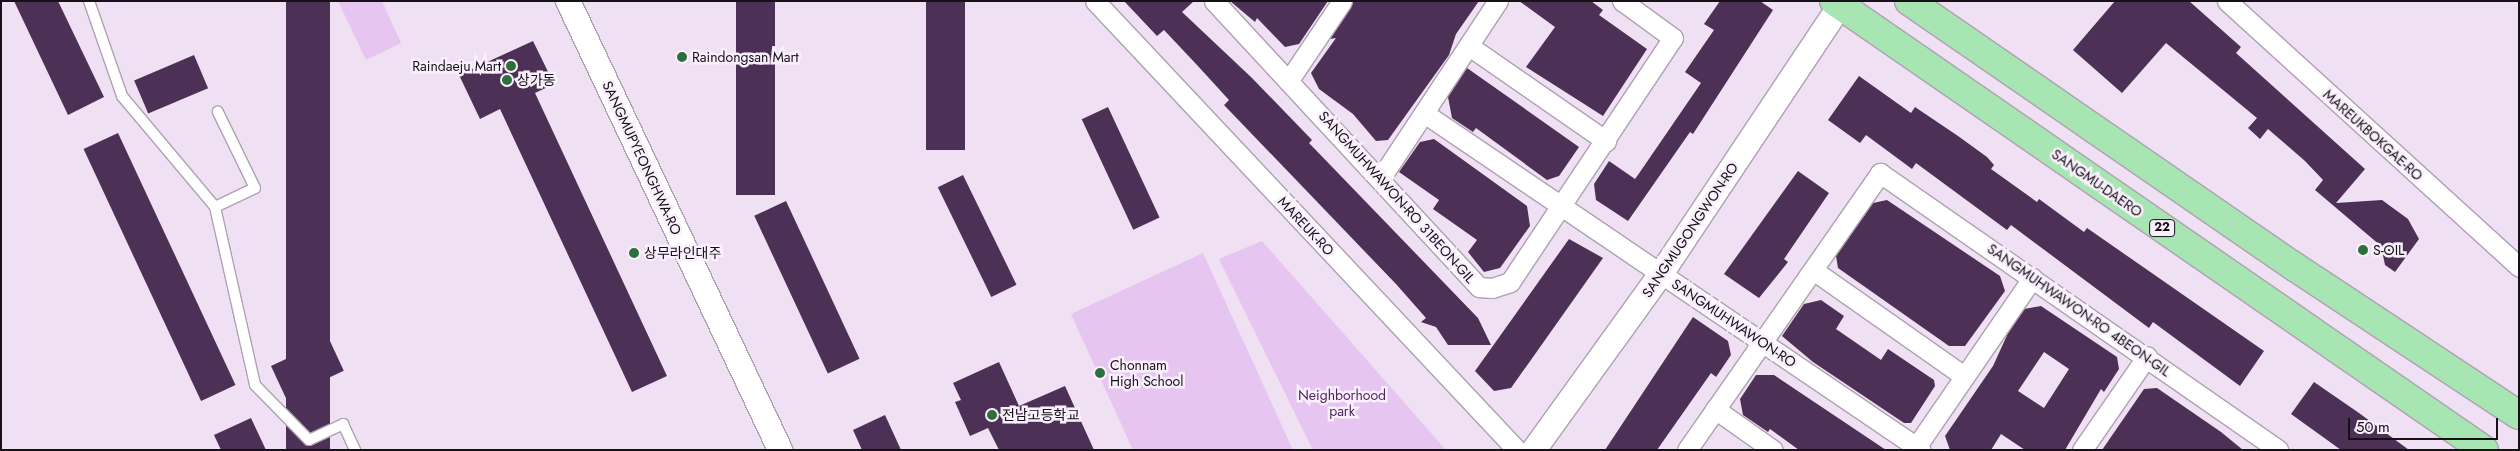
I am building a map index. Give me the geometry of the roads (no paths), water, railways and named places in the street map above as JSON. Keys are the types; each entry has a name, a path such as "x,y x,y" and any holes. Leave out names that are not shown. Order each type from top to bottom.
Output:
{"main road":[{"path":"1909,1 2295,267 2519,415"},
{"name":"SANGMU-DAERO","path":"1837,4 2484,450"}],"street":[{"name":"SANGMUPYEONGHWA-RO","path":"568,1 780,450"},
{"name":"MAREUK-RO","path":"1095,1 1517,450"},
{"name":"SANGMUHWAWON-RO 31BEON-GIL","path":"1214,1 1479,287 1510,282 1606,141 1673,38 1622,1"},
{"path":"1288,80 1342,1"},
{"path":"1380,179 1498,1"},
{"name":"MAREUKBOKGAE-RO","path":"2227,1 2519,267"},
{"name":"SANGMUGONGWON-RO","path":"1534,450 1661,274 1837,4"},
{"path":"1469,46 1606,141"},
{"name":"SANGMUHWAWON-RO","path":"1424,113 1917,449"},
{"name":"SANGMUHWAWON-RO 4BEON-GIL","path":"1813,270 1880,173 2147,356 2278,450"},
{"path":"1687,450 1813,270 1964,376"},
{"path":"1917,449 1964,376 2032,278"},
{"path":"2082,450 2147,356"},
{"path":"1715,409 1773,450"}],"lane":[{"path":"89,1 122,96 215,207 256,385 309,440 343,424 355,450"},
{"path":"215,207 255,188 218,112"}],"place":[{"name":"Raindongsan Mart","path":"682,57"},
{"name":"Raindaeju Mart","path":"511,66"},
{"name":"상가동","path":"507,80"},
{"name":"S-OIL","path":"2363,250"},
{"name":"상무라인대주","path":"634,253"},
{"name":"Chonnam High School","path":"1100,373"},
{"name":"전남고등학교","path":"992,415"}],"park label":[{"name":"Neighborhood park","path":"1342,404"}]}
